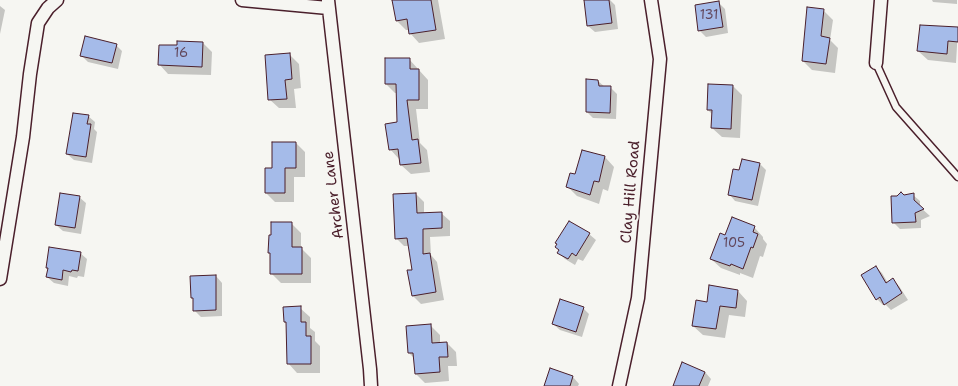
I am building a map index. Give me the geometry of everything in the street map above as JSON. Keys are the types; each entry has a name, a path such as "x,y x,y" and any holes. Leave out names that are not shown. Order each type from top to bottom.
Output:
{"street":[{"path":"0,279 23,137 30,74 38,23 48,8 57,0"},
{"path":"242,0 328,4"},
{"name":"Clay Hill Road","path":"619,386 638,298 660,59 651,0"},
{"path":"876,63 881,0"},
{"name":"Archer Lane","path":"328,4 371,386"}],"lane":[{"path":"876,63 896,107 958,177"}],"building":[{"path":"392,0 431,0 436,30 409,34 407,19 396,21"},
{"path":"584,0 609,0 612,23 587,26"},
{"path":"719,1 723,27 698,31 695,5"},
{"path":"807,7 824,9 821,36 830,38 826,64 802,61"},
{"path":"920,25 958,27 958,42 948,41 947,54 917,51"},
{"path":"85,36 117,44 112,63 80,56"},
{"path":"177,41 203,42 202,67 158,65 159,45 177,45"},
{"path":"290,53 292,79 285,80 287,99 268,100 265,55"},
{"path":"385,58 410,58 410,69 419,69 419,100 407,100 412,140 418,139 421,163 400,165 398,149 389,150 385,124 397,122 396,84 385,84"},
{"path":"586,79 598,80 599,86 611,86 610,113 586,112"},
{"path":"708,84 733,85 731,129 711,128 712,110 707,110"},
{"path":"73,113 89,115 87,124 91,124 86,157 66,154"},
{"path":"272,142 296,142 296,168 285,168 285,193 265,193 265,168 272,168"},
{"path":"582,150 605,156 599,182 594,181 590,195 566,187 570,173 575,174"},
{"path":"742,159 760,163 752,200 728,195 733,169 739,170"},
{"path":"901,192 904,195 914,193 914,200 924,209 915,213 916,222 892,223 891,196 897,196"},
{"path":"60,193 80,196 75,228 55,225"},
{"path":"416,193 417,213 442,212 442,228 423,229 423,254 430,253 436,292 412,296 407,270 412,270 407,238 395,239 393,194"},
{"path":"732,217 755,226 753,232 758,234 753,248 751,247 743,269 731,264 730,266 710,259 720,233 725,235"},
{"path":"569,221 590,233 576,256 572,253 568,259 557,253 559,250 555,247 557,244 555,243"},
{"path":"271,222 292,222 292,247 302,247 302,274 270,274 270,253 268,253 269,235 271,235"},
{"path":"49,247 81,252 78,271 72,270 71,272 63,270 62,280 46,277"},
{"path":"876,266 886,283 893,278 902,293 884,305 880,297 876,300 861,275"},
{"path":"216,275 216,310 193,311 190,276"},
{"path":"709,285 738,290 736,308 720,306 716,329 692,326 696,300 707,302"},
{"path":"560,299 584,307 576,332 552,324"},
{"path":"301,306 301,322 306,322 306,336 311,336 311,364 287,364 286,322 284,322 283,307"},
{"path":"431,324 432,343 447,342 448,357 439,357 440,372 415,374 413,353 408,353 406,326"},
{"path":"682,362 705,372 699,386 673,386"},
{"path":"550,368 573,376 570,386 544,386"}]}
